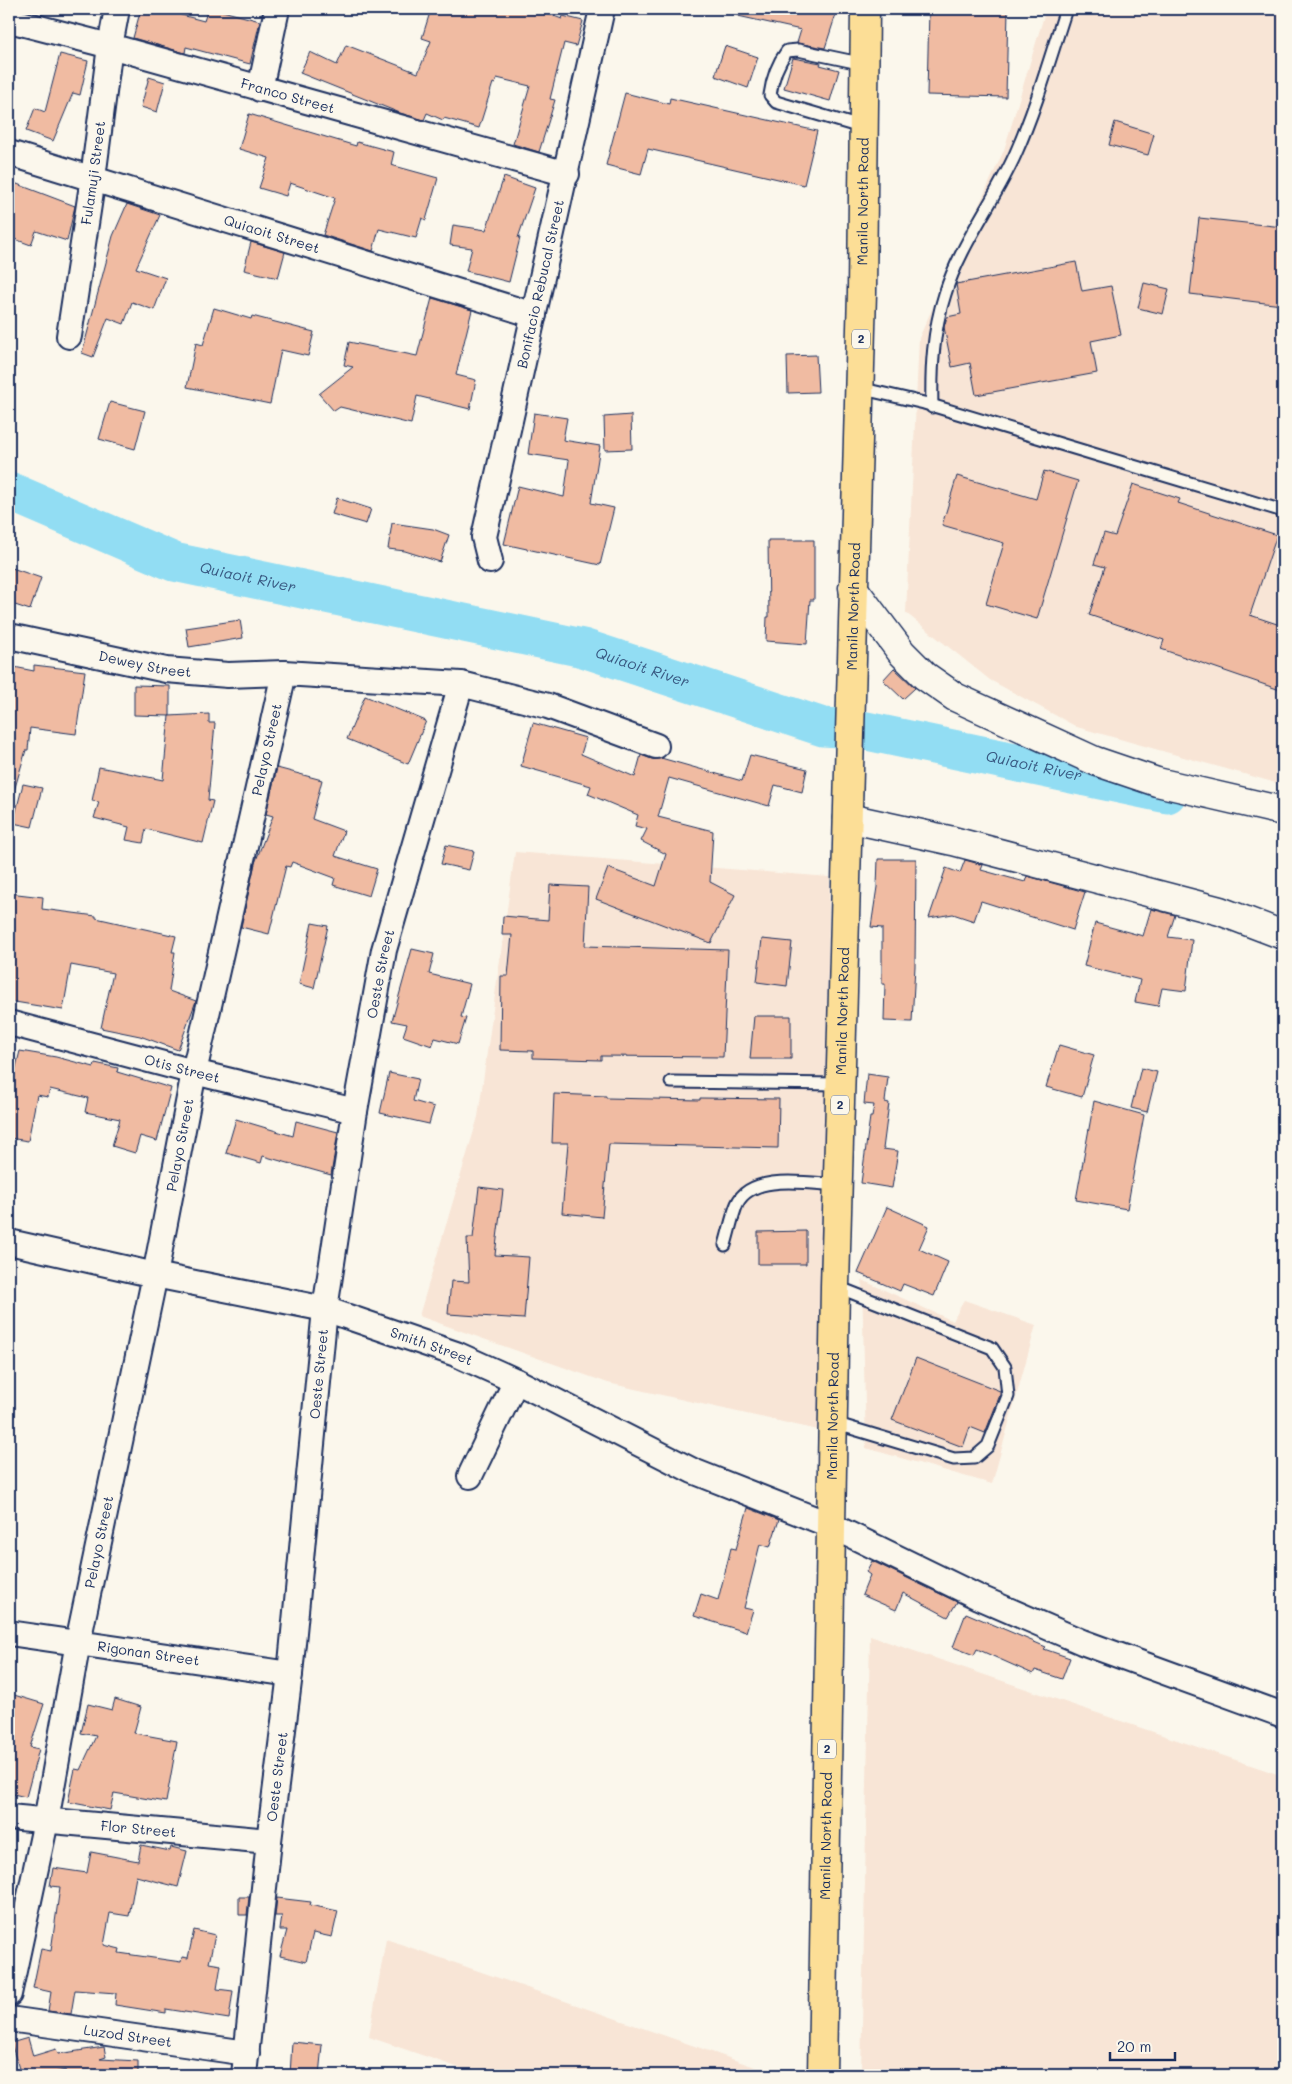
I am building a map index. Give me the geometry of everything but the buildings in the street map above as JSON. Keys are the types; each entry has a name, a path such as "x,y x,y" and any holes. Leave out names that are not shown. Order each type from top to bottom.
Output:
{"highway":[{"name":"Manila North Road","path":"822,2075 830,1524 834,1423 840,1084 853,670 865,9"}],"street":[{"name":"Fulamuji Street","path":"69,336 93,178 110,46 117,9"},
{"path":"260,89 277,9"},
{"name":"Bonifacio Rebucal Street","path":"490,561 484,537 567,174 602,9"},
{"name":"Franco Street","path":"9,20 110,46 567,174"},
{"name":"Quiaoit Street","path":"9,153 534,316"},
{"path":"853,588 902,653 925,676 955,697 1096,761 1157,782 1283,811"},
{"name":"Dewey Street","path":"9,636 166,670 228,674 284,673"},
{"path":"284,673 461,684 548,706 656,746"},
{"name":"Pelayo Street","path":"9,1994 46,1821 78,1642 155,1275 194,1072 284,673"},
{"name":"Oeste Street","path":"245,2064 269,1841 290,1674 325,1309 355,1111 384,950 461,684"},
{"path":"848,818 954,841 1220,911 1283,935"},
{"name":"Otis Street","path":"9,1023 194,1072 355,1111"},
{"name":"Smith Street","path":"9,1242 155,1275 325,1309 456,1354 516,1381 693,1471 830,1524 978,1596 1082,1642 1283,1715"},
{"path":"470,1476 516,1381"},
{"name":"Rigonan Street","path":"9,1633 290,1674"},
{"name":"Flor Street","path":"9,1817 269,1841"},
{"name":"Luzod Street","path":"9,2019 245,2064"}],"lane":[{"path":"932,407 931,368 937,323 945,292 1014,156 1038,96 1066,9"},
{"path":"864,64 798,50 787,51 781,59 771,86 770,95 776,102 864,128"},
{"path":"859,388 932,407 1283,511"},
{"path":"671,1082 840,1084"},
{"path":"725,1245 738,1202 751,1188 769,1182 839,1185"},
{"path":"834,1423 954,1459 974,1458 988,1446 1008,1396 1006,1367 992,1348 835,1286"}],"shaded area":[{"path":"1046,9 1283,9 1283,785 1077,727 990,680 906,613 919,338 1004,150"},
{"path":"515,852 830,877 818,1430 608,1383 419,1316 478,1117"},
{"path":"862,1280 953,1321 964,1300 1036,1325 992,1484 866,1448"},
{"path":"870,1636 1283,1776 1283,2075 861,2075"},
{"path":"386,1939 778,2075 480,2075 369,2037"}],"waterway":[{"name":"Quiaoit River","path":"9,491 174,562 583,648 823,727 857,729 1167,794"}]}
